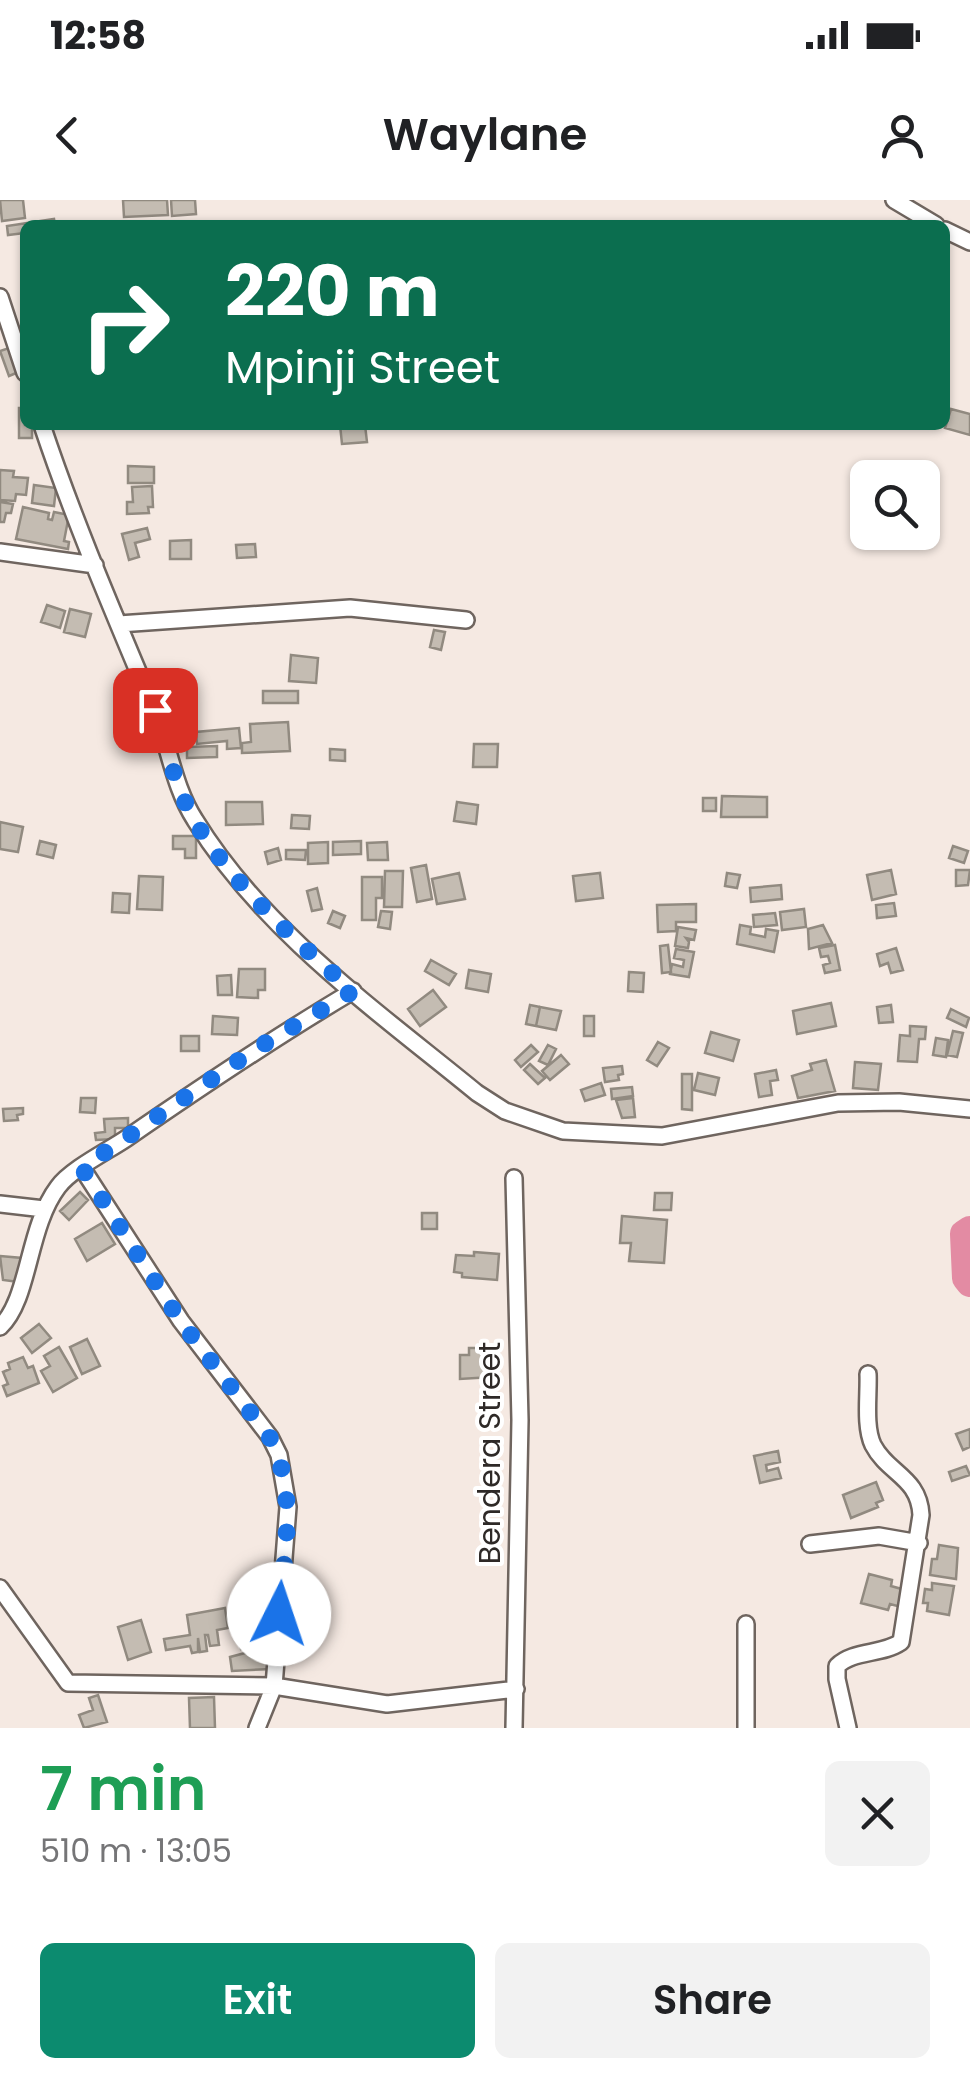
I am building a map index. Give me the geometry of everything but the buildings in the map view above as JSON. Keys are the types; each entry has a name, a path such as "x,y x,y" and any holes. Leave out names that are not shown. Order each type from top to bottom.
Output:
{"street":[{"path":"894,200 928,220"},
{"path":"0,297 20,358"},
{"path":"44,430 155,710 180,790 196,822 264,909 353,991 476,1093 505,1111 563,1131 662,1136 838,1102 899,1102 970,1109"},
{"path":"0,552 95,565"},
{"path":"119,624 350,608 466,620"},
{"path":"0,1328 10,1316 20,1290 44,1209 60,1183 254,1050 353,991"},
{"path":"82,1168 181,1322 279,1454 288,1507 274,1686 257,1728"},
{"name":"Bendera Street","path":"514,1178 520,1420 514,1728"},
{"path":"0,1204 44,1209"},
{"path":"0,1292 20,1290"},
{"path":"848,1728 836,1679 838,1666 846,1658 890,1650 902,1642 919,1542 920,1500 873,1444 868,1374"},
{"path":"810,1544 879,1536 919,1542"},
{"path":"0,1588 68,1684 274,1686 387,1704 516,1689"},
{"path":"746,1624 746,1728"}],"waterway":[{"path":"970,1230 964,1234 966,1278 970,1283"}],"route":[{"path":"155,710 180,790 196,822 264,909 353,991 254,1050 82,1168 181,1322 279,1454 288,1507 279,1614"}]}
